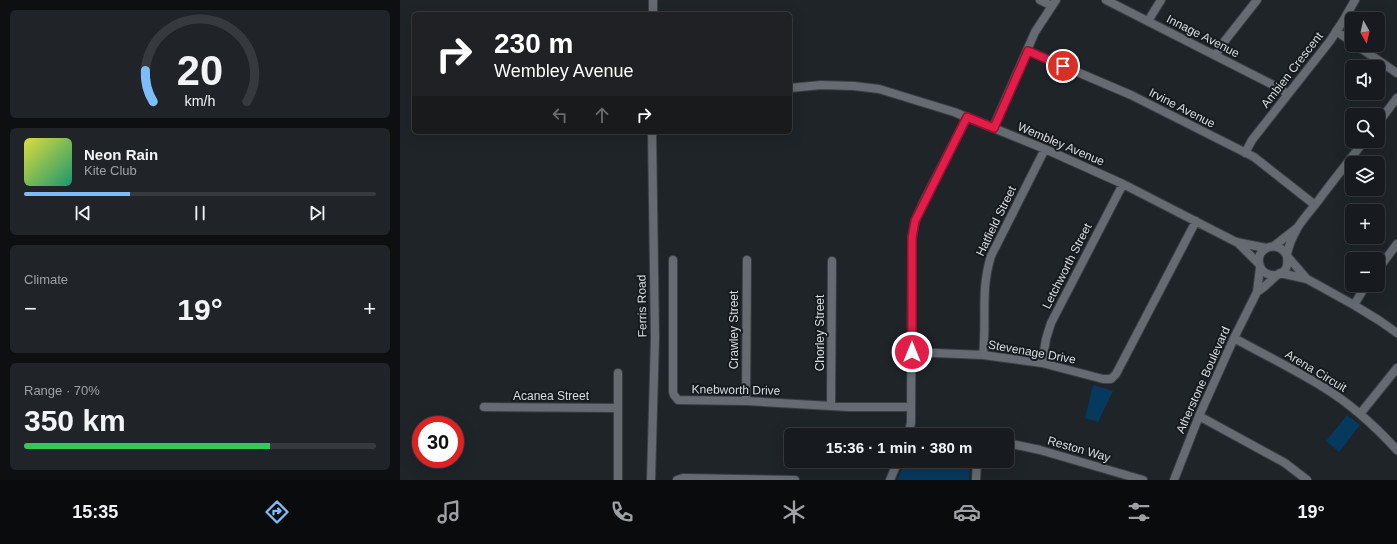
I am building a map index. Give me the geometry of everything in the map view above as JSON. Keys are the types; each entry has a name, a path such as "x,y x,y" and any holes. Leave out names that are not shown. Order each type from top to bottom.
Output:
{"street":[{"path":"653,0 653,12"},
{"path":"994,128 1036,32 1054,3 1040,0"},
{"name":"Innage Avenue","path":"1106,0 1288,94"},
{"path":"1148,21 1160,0"},
{"path":"1216,56 1220,47 1257,0"},
{"name":"Ambien Crescent","path":"1245,153 1252,140 1336,31 1355,0"},
{"path":"1336,31 1345,37"},
{"name":"Irvine Avenue","path":"1028,51 1131,95 1245,153 1258,160 1315,205"},
{"path":"1366,52 1397,73"},
{"name":"Wembley Avenue","path":"792,82 854,86 879,90 967,117 1045,149 1123,184 1196,221 1236,242 1260,266"},
{"name":"Wembley Avenue","path":"792,88 820,85"},
{"path":"1385,114 1396,99"},
{"path":"910,428 912,352 912,238 915,221 967,117"},
{"name":"Ferris Road","path":"651,480 655,338 652,134"},
{"path":"1359,148 1298,227 1261,253 1259,260 1260,266 1266,273 1307,279 1354,305 1397,333"},
{"name":"Hatfield Street","path":"983,355 984,286 990,256 1045,149"},
{"name":"Letchworth Street","path":"1042,363 1046,339 1051,323 1123,184"},
{"name":"Stevenage Drive","path":"912,352 983,355 1042,363 1103,379 1111,379 1116,374 1196,221"},
{"path":"1278,274 1287,265 1287,256 1298,227"},
{"name":"Wembley Avenue","path":"1236,242 1270,247"},
{"path":"1385,260 1397,244"},
{"path":"1270,247 1281,248 1307,279"},
{"name":"Knebworth Drive","path":"673,260 674,395 678,400 746,401 848,407 911,407"},
{"name":"Crawley Street","path":"746,260 746,401"},
{"name":"Chorley Street","path":"831,405 832,261"},
{"name":"Atherstone Boulevard","path":"1174,480 1199,416 1234,338 1257,292 1260,266"},
{"name":"Atherstone Boulevard","path":"1257,292 1278,274"},
{"path":"1354,305 1362,292"},
{"name":"Arena Circuit","path":"1234,338 1323,387 1360,414 1381,432 1397,450"},
{"path":"1360,414 1397,368"},
{"path":"618,372 618,480"},
{"name":"Acanea Street","path":"484,408 618,408"},
{"path":"1199,416 1285,463 1307,480"},
{"name":"Reston Way","path":"1014,445 1046,452 1143,480"},
{"path":"890,480 895,468"},
{"path":"976,480 977,468"},
{"path":"677,480 683,478 795,480"}],"shaded area":[{"path":"1093,385 1113,391 1098,422 1085,418"},
{"path":"1347,415 1360,425 1339,452 1326,441"},
{"path":"903,468 970,468 969,480 897,480"}],"route":[{"path":"912,352 912,238 915,221 967,117 994,128 1028,51 1063,66"}]}
